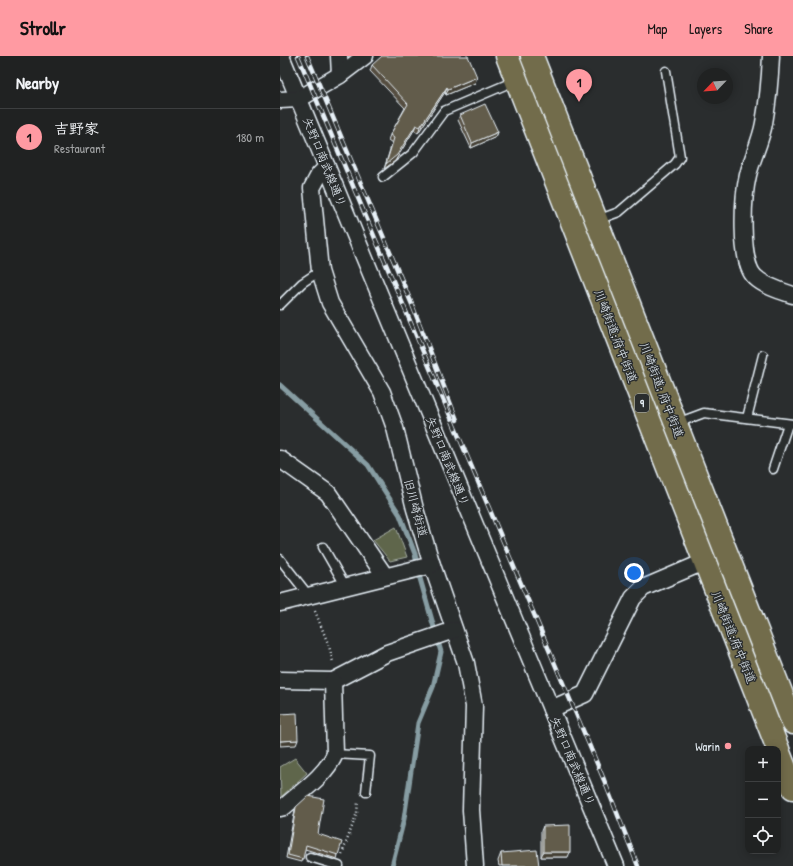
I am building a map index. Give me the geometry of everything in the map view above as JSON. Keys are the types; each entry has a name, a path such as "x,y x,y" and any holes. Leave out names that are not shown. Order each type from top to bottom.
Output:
{"main road":[{"name":"川崎街道;府中街道","path":"507,56 777,746"},
{"name":"川崎街道; 府中街道","path":"532,56 793,723"},
{"name":"川崎街道;府中街道","path":"781,757 793,788"}],"street":[{"name":"矢野口南武線通り","path":"281,56 616,866"},
{"path":"339,56 340,75"},
{"path":"280,100 300,99 340,75 365,56"},
{"path":"771,56 770,83 764,124 748,176 743,223 746,259 754,276 776,290 793,295"},
{"name":"旧川崎街道","path":"327,167 319,175 312,188 320,270 330,303 382,392 395,428 415,509 432,565 466,663 474,706 471,810 475,866"},
{"path":"280,459 328,493 385,576"},
{"path":"551,708 585,694 633,598 643,588 704,562"},
{"path":"280,603 309,597 346,586 432,565"},
{"path":"280,680 333,681 387,653 454,630"},
{"path":"280,808 284,807 318,777 331,763 335,754 333,681"}],"lane":[{"path":"596,220 619,212 675,164 680,157 666,71"},
{"path":"383,177 413,153 444,111 517,80"},
{"path":"280,305 302,284 320,270"},
{"path":"747,418 763,355"},
{"path":"675,424 704,412 790,424 773,469"},
{"path":"323,547 346,586"},
{"path":"280,559 309,597"},
{"path":"335,754 370,756 366,792"},
{"path":"310,857 338,866"}],"path":[{"path":"309,597 329,646 334,670 333,681"},
{"path":"338,866 357,813 359,796 366,792"}],"green space":[{"path":"396,527 407,557 390,561 373,540"},
{"path":"295,758 307,773 281,797 280,767"}],"building":[{"path":"382,56 468,56 477,77 448,89 447,87 420,127 416,125 397,155 386,164 394,138 390,135 408,104 372,65"},
{"path":"485,104 498,132 472,143 460,115"},
{"path":"297,713 298,740 280,741 280,714"},
{"path":"308,796 324,799 318,834 342,842 338,855 306,845 303,859 288,855 296,807"},
{"path":"570,825 570,852 543,852 543,826"},
{"path":"537,850 539,866 502,866 501,853"}],"waterway":[{"path":"280,385 368,465 400,515 415,554 419,575 441,652 433,687 418,723 404,819 392,866"}],"railway":[{"path":"298,56 604,780 638,866"},
{"path":"307,56 411,302 457,420"}],"place":[{"name":"吉野家","path":"579,102"},
{"name":"Warin","path":"728,746"}]}
